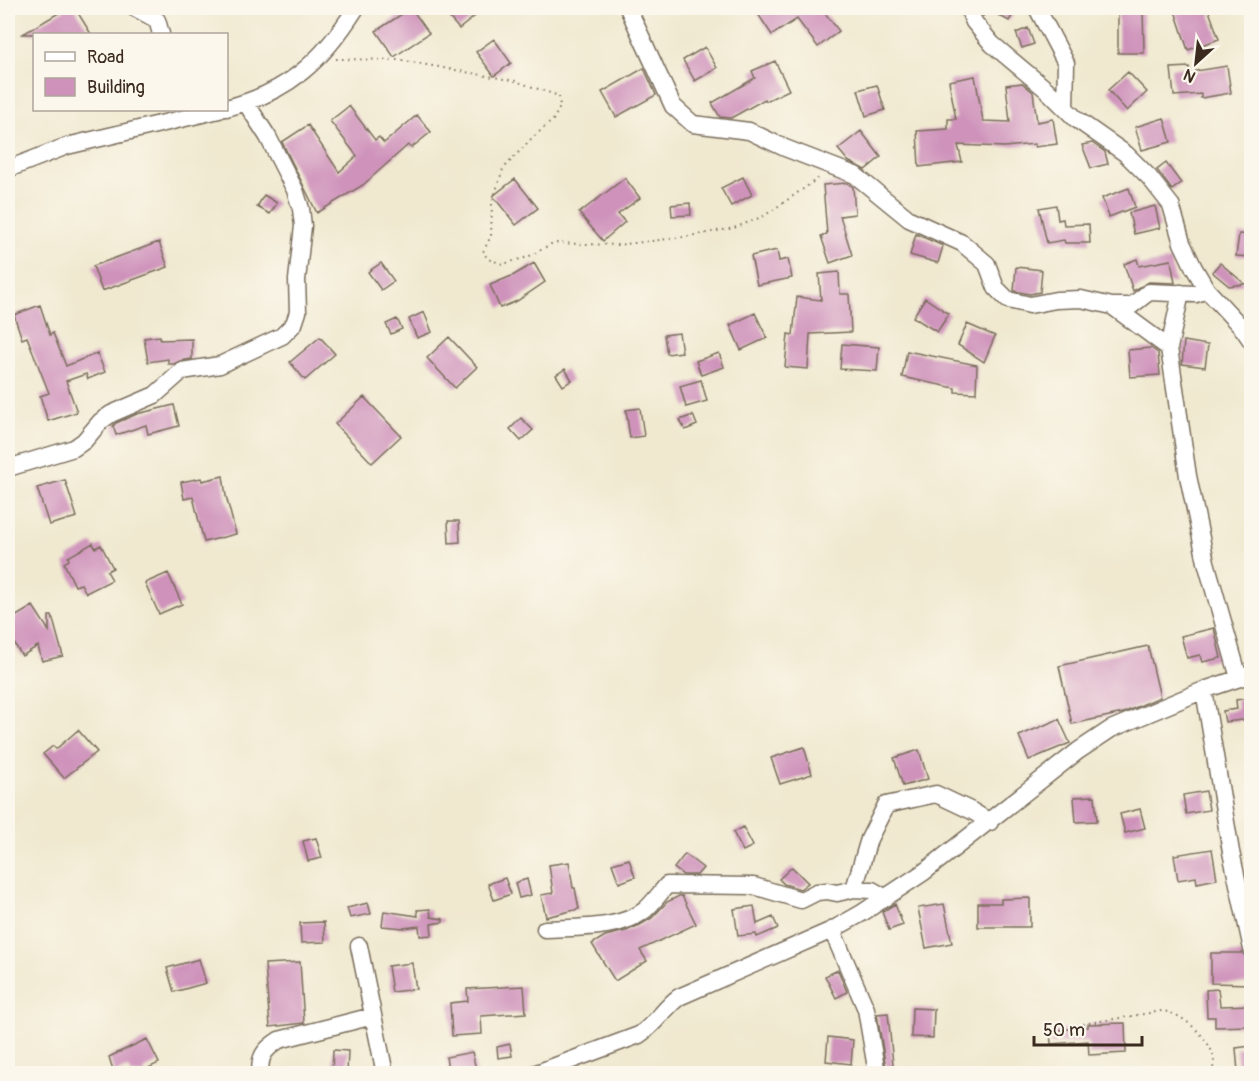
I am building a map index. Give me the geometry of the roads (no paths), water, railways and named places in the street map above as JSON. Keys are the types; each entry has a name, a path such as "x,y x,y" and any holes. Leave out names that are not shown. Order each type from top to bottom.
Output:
{"street":[{"path":"135,8 157,20 161,33"},
{"path":"228,108 246,103 290,82 318,59 356,8"},
{"path":"628,8 673,106 693,124 749,131 785,148 855,175 909,219 962,243 987,264 996,288 1008,300 1030,304 1081,299 1112,306 1131,306 1149,292 1196,294 1208,290"},
{"path":"968,8 974,22 992,44 1047,90 1076,118 1126,154 1149,177 1171,205 1182,243 1194,268 1208,290 1244,330 1251,342"},
{"path":"1037,8 1066,63 1065,108"},
{"path":"8,468 74,448 111,414 155,395 182,371 220,365 282,336 294,324 298,312 297,280 303,226 301,209 295,190 268,137 246,103"},
{"path":"8,169 67,146 185,113 208,111"},
{"path":"534,1074 639,1035 671,1002 679,997 832,930 924,872 1078,751 1111,729 1204,690 1245,676 1206,562 1188,476 1169,348 1181,292"},
{"path":"1112,306 1169,348"},
{"path":"1204,690 1231,852 1251,949"},
{"path":"854,889 869,839 886,805 936,794 990,822"},
{"path":"545,929 606,924 632,918 646,909 667,885 754,886 801,900 818,892 872,890 886,898"},
{"path":"832,930 866,1009 877,1074"},
{"path":"359,946 385,1074"},
{"path":"261,1074 262,1054 279,1040 373,1016"}]}
